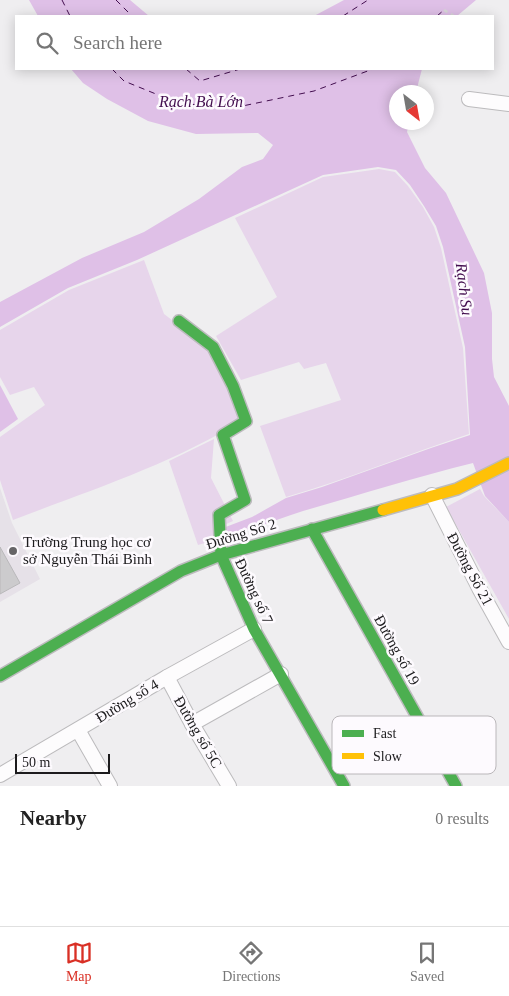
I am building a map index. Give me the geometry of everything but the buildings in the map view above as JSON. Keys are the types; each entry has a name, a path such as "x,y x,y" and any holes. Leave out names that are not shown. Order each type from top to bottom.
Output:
{"street":[{"path":"469,99 509,104"},
{"name":"Đường số 7","path":"179,321 212,347 233,386 246,421 223,435 245,500 219,515 221,555 254,629 282,674 332,764"},
{"name":"Đường Số 2","path":"0,676 181,571 221,555 457,489 509,463"},
{"name":"Đường Số 21","path":"432,495 479,588 509,642"},
{"name":"Đường số 19","path":"312,529 417,716"},
{"name":"Đường số 4","path":"0,775 167,677 254,629"},
{"path":"192,724 282,674"},
{"name":"Đường số 5C","path":"167,677 192,724 229,786"},
{"path":"78,730 110,786"},
{"name":"Đường số 7","path":"337,774 344,786"},
{"name":"Đường số 19","path":"449,774 456,786"}],"path":[{"path":"444,10 452,15"}],"shaded area":[{"path":"379,169 395,172 423,207 434,227 441,248 463,348 469,434 286,497 260,426 341,400 326,363 304,369 299,362 241,380 216,336 277,297 235,218 323,177"},
{"path":"144,260 164,314 210,349 243,420 216,436 160,463 13,520 0,480 0,437 45,405 34,387 10,395 0,377 0,330 69,290"},
{"path":"214,439 211,478 233,521 224,525 222,538 198,545 169,461"},
{"name":"Trường Trung học cơ sở Nguyễn Thái Bình","path":"0,488 12,523 40,579 0,602"},
{"path":"480,489 484,496 509,522 509,619 446,507"}],"water":[{"path":"29,0 130,0 148,15 37,15"},
{"path":"344,0 476,0 458,15 316,15"},
{"path":"72,70 422,70 418,85 389,85 389,130 407,130 425,168 446,193 484,273 492,313 494,377 509,406 509,522 485,496 473,463 303,511 239,532 229,534 223,528 252,517 286,498 470,435 465,347 443,247 436,226 424,206 410,185 396,170 378,167 323,175 137,260 68,288 0,327 0,302 82,258 144,232 199,199 242,167 263,159 273,145 258,133 196,134 148,121 107,99 83,83"},
{"path":"0,385 18,419 0,432"}],"ferry route":[{"path":"62,0 70,15"},
{"path":"116,0 131,15"},
{"path":"345,15 368,0"},
{"path":"438,15 444,10"},
{"path":"113,70 124,81 178,103 233,108 314,91 370,70"},
{"path":"187,70 200,81 237,70"}],"traffic: fast":[{"path":"179,321 213,347 233,386 246,421 223,435 245,500 219,515 221,555 254,629 332,765"},
{"path":"0,676 181,571 221,555 383,510"},
{"path":"312,529 417,716"},
{"path":"337,774 344,786"},
{"path":"449,774 456,786"}],"traffic: slow":[{"path":"383,510 457,489 509,463"}],"place":[{"name":"Trường Trung học cơ sở Nguyễn Thái Bình","path":"13,551"}],"water label":[{"name":"Rạch Bà Lớn","path":"201,101"},
{"name":"Rạch Su","path":"465,289"}]}
